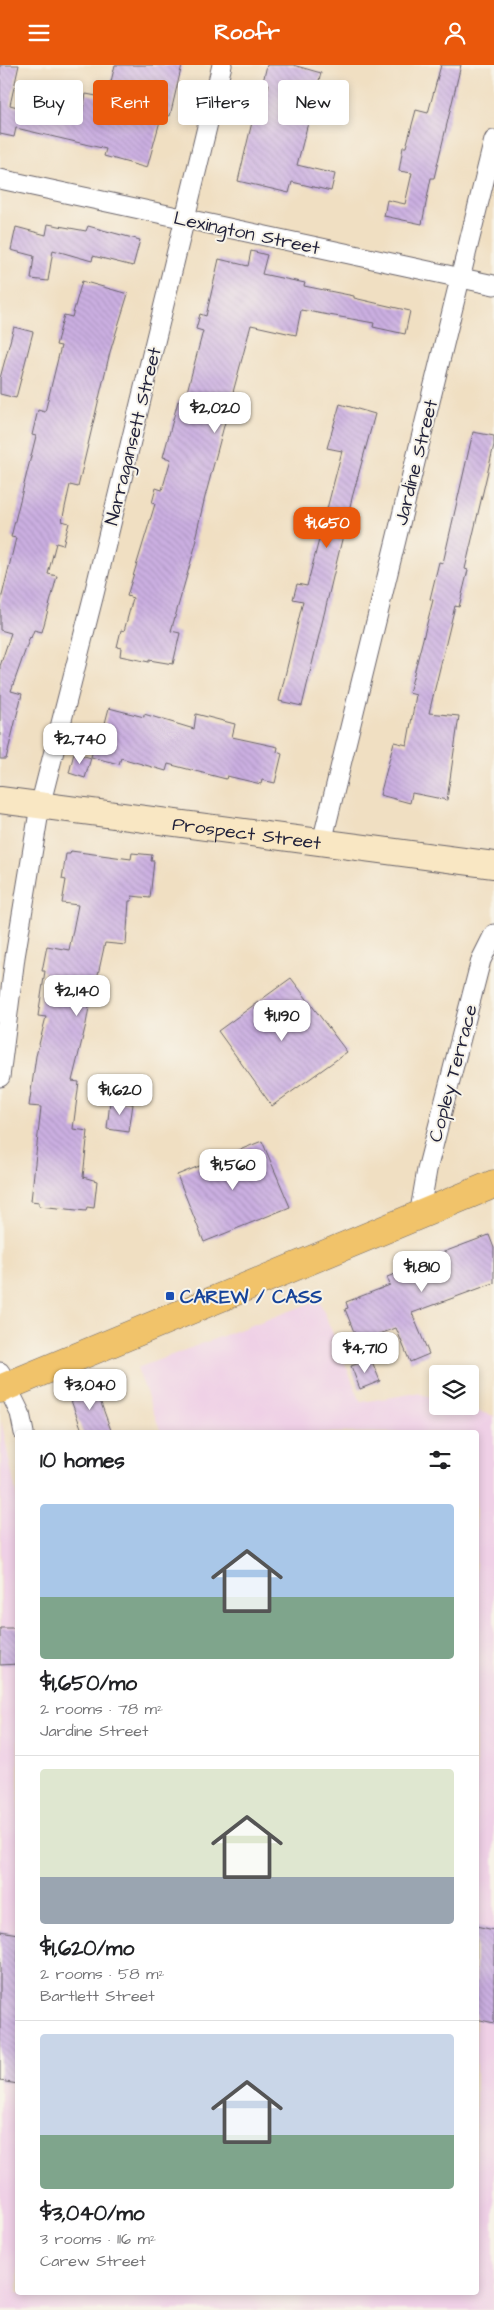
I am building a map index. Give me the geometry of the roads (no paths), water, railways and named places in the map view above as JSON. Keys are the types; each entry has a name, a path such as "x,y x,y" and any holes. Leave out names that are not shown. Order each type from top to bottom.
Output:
{"main road":[{"name":"Prospect Street","path":"0,800 494,865"},
{"path":"3,1382 494,1184"}],"street":[{"name":"Narragansett Street","path":"0,1077 15,957 40,806 94,594 222,65"},
{"name":"Jardine Street","path":"322,842 494,140"},
{"name":"Lexington Street","path":"0,179 494,285"},
{"name":"Copley Terrace","path":"418,1216 427,1170 482,960 494,934"},
{"path":"3,1382 20,1413 23,1430"}],"place":[{"name":"CAREW / CASS","path":"170,1296"}]}
